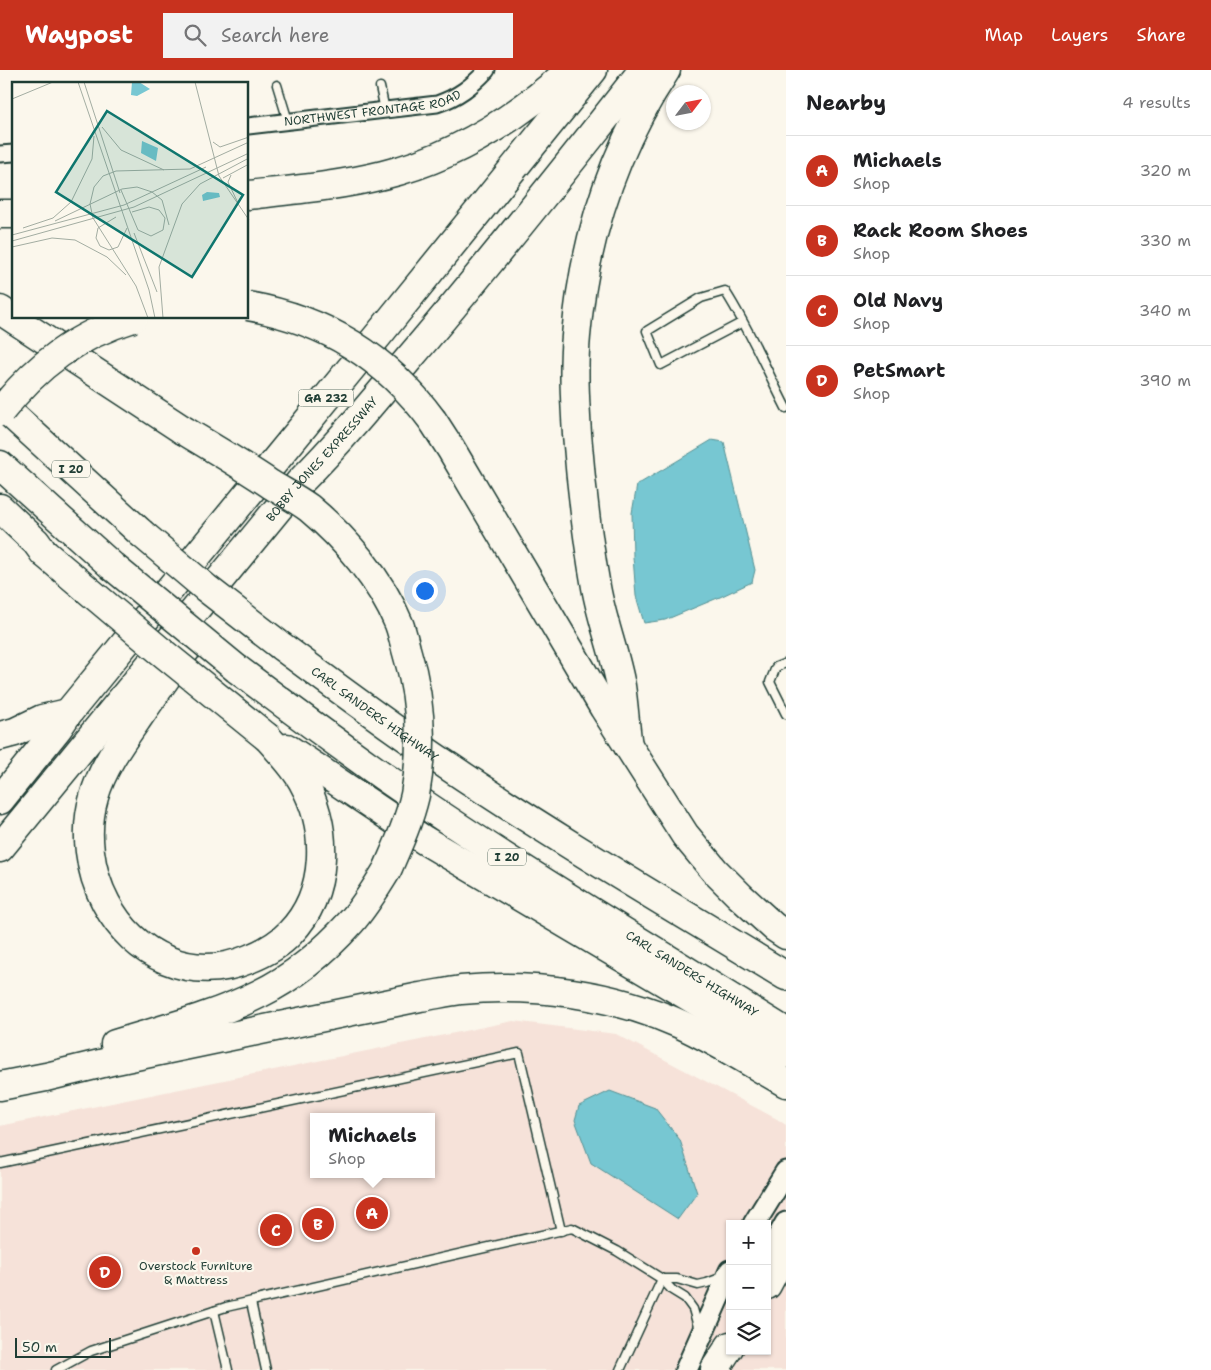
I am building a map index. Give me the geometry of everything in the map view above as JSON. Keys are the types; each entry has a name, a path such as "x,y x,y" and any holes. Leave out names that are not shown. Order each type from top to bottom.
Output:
{"highway":[{"path":"249,195 355,181 385,175 430,160 473,140 512,117 549,89 570,70"},
{"name":"GA 232","path":"0,800 68,713 593,70"},
{"name":"BOBBY JONES EXPRESSWAY","path":"0,848 299,483 326,456 445,317 643,70"},
{"path":"628,746 621,686 597,591 586,530 578,453 574,386 576,336 581,285 592,234 605,191 633,125 666,70"},
{"path":"249,306 312,324 334,334 372,358 390,372 412,394 433,421 451,449 570,651 685,836 715,871 786,935"},
{"path":"0,310 12,318"},
{"path":"14,319 183,430 234,460 308,508 351,548 378,586 399,624 413,673 418,699 420,729 420,753 414,797 403,835 387,870 368,900 340,934 316,956 279,983 259,994 236,1005 103,1048 46,1077"},
{"path":"0,412 26,381 63,350 101,329 130,319"},
{"name":"CARL SANDERS HIGHWAY","path":"0,404 141,533 206,588 346,695 457,772 553,834 786,976"},
{"path":"0,525 44,553 158,649 268,738 303,781 318,816 321,838 320,871 317,887 310,905 291,932 280,942 244,962 228,966 188,967 160,957 131,938 121,927 95,880 91,864 90,819 94,797 100,778 119,745 231,586 307,489 326,456"},
{"name":"CARL SANDERS HIGHWAY","path":"0,465 112,566 237,669 325,735 434,810 786,1032"},
{"path":"0,508 36,542 44,553"},
{"path":"0,736 15,732 42,719 68,713"},
{"path":"268,738 296,753 424,840 786,1054"},
{"path":"0,869 56,779"},
{"path":"0,1086 420,997 460,990 508,988 563,991 608,1000 646,1011 701,1034 786,1084"},
{"path":"771,1277 786,1249"},
{"path":"715,1369 726,1352"}],"main road":[{"path":"756,1220 786,1172"},
{"path":"771,1250 786,1223"},
{"path":"686,1370 726,1280"},
{"path":"715,1369 726,1343"}],"street":[{"name":"NORTHWEST FRONTAGE ROAD","path":"249,126 436,104 450,100 461,93 488,70"}],"lane":[{"path":"276,85 288,121"},
{"path":"380,86 385,110"},
{"path":"743,322 661,365 647,331 701,298 725,291 743,322 786,408"},
{"path":"786,663 776,667 770,682 786,714"},
{"path":"0,1163 519,1053 561,1231"},
{"path":"56,1370 91,1351 214,1311 572,1228 617,1251 662,1279 672,1290 685,1298 693,1310 701,1336"},
{"path":"662,1279 677,1279 698,1285 726,1274"},
{"path":"620,1370 662,1279"},
{"path":"250,1302 266,1370"},
{"path":"214,1311 228,1370"}],"shaded area":[{"path":"513,1021 616,1034 786,1125 786,1370 0,1370 0,1126"}],"water":[{"path":"712,440 724,442 755,570 752,582 665,620 644,623 636,596 633,557 632,513 637,485"},
{"path":"610,1091 655,1108 680,1140 697,1193 678,1219 591,1163 575,1120 579,1106"}],"place":[{"name":"Michaels","path":"372,1213"},
{"name":"Rack Room Shoes","path":"318,1224"},
{"name":"Old Navy","path":"276,1230"},
{"name":"Overstock Furniture & Mattress","path":"196,1251"},
{"name":"PetSmart","path":"105,1272"}]}
